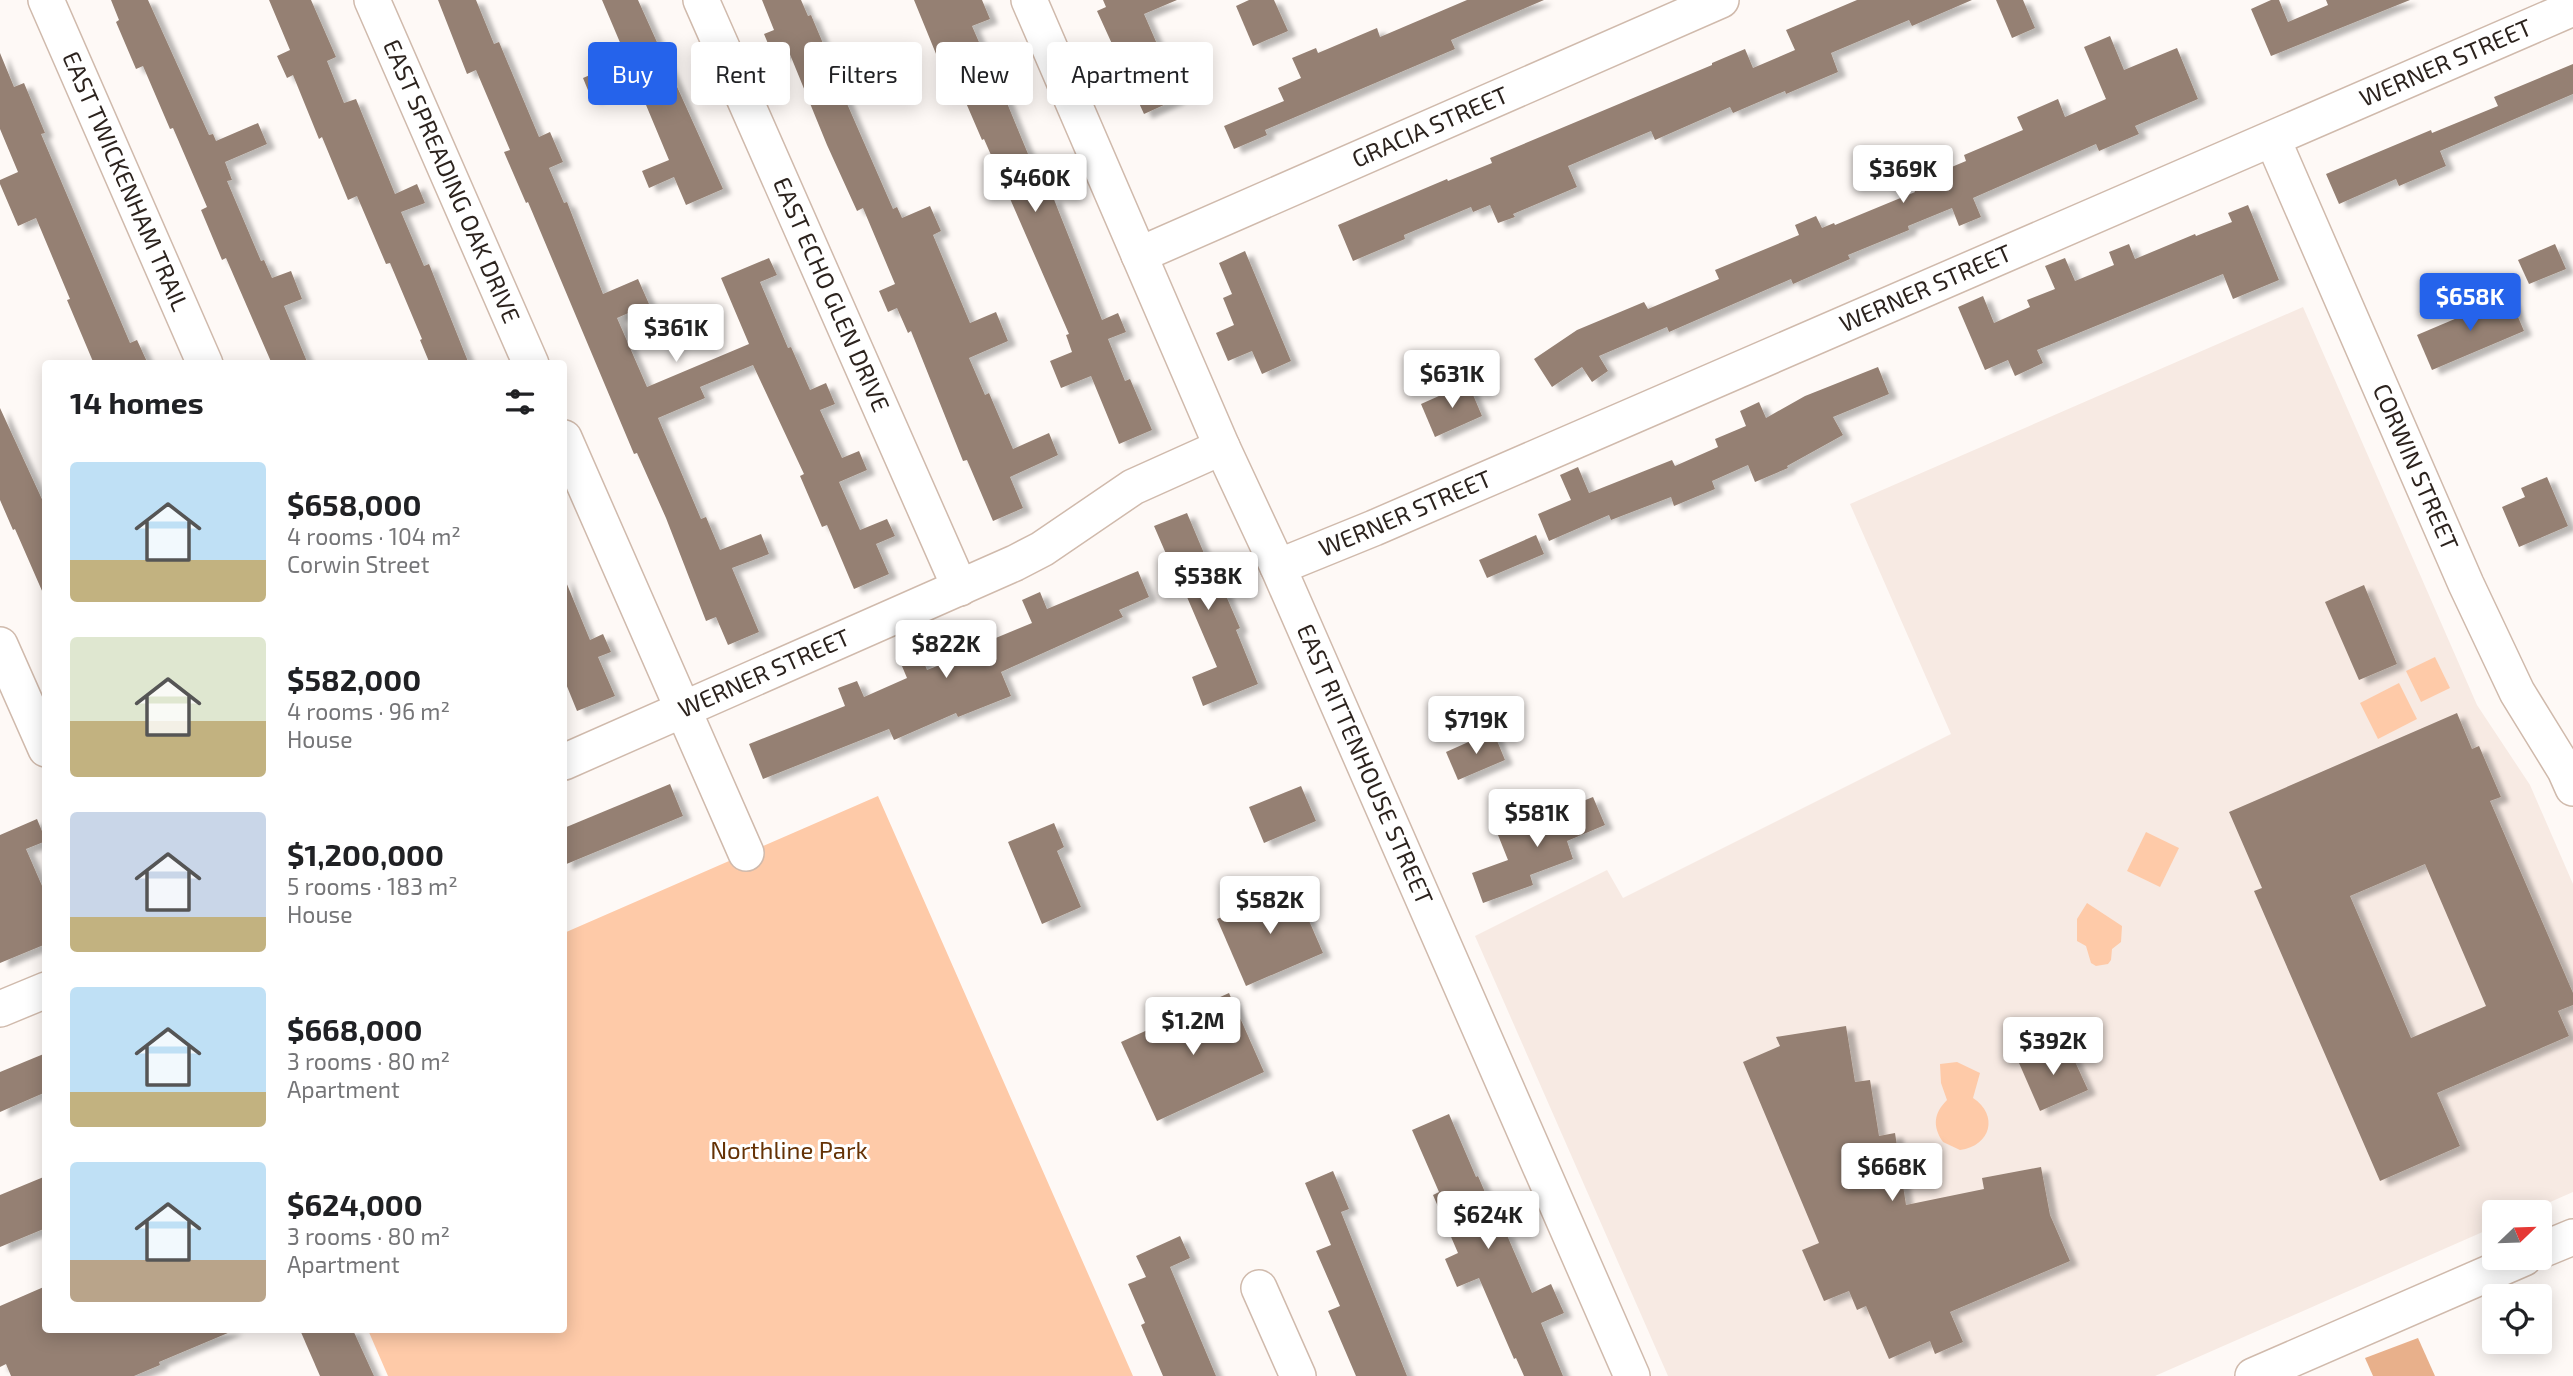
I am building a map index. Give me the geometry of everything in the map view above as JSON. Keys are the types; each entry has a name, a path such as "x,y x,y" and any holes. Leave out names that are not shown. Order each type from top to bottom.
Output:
{"street":[{"name":"EAST TWICKENHAM TRAIL","path":"46,0 203,360"},
{"name":"EAST SPREADING OAK DRIVE","path":"372,0 529,360"},
{"name":"EAST ECHO GLEN DRIVE","path":"701,0 960,588"},
{"name":"EAST RITTENHOUSE STREET","path":"1029,0 1222,447 1278,567 1632,1376"},
{"name":"GRACIA STREET","path":"1139,255 1721,0"},
{"name":"WERNER STREET","path":"1278,567 1387,523 2573,8"},
{"name":"CORWIN STREET","path":"2273,140 2466,584 2516,692 2565,770 2573,788"},
{"path":"567,445 746,853"},
{"name":"WERNER STREET","path":"567,761 960,588 1042,549 1133,487 1222,447"},
{"path":"0,645 42,740"},
{"path":"0,1009 42,992"},
{"path":"2552,1246 2573,1237"},
{"path":"2253,1376 2496,1270"},
{"path":"1259,1288 1298,1376"}],"shaded area":[{"path":"2303,307 2477,705 2530,785 2573,884 2573,1192 2552,1201 2482,1200 2482,1232 2155,1376 1668,1376 1475,936 1607,870 1623,898 1951,734 1850,504"},
{"path":"2418,1338 2435,1376 2373,1376 2365,1358"}],"green space":[{"path":"2435,657 2450,688 2421,702 2406,671"},
{"path":"2399,683 2417,719 2378,739 2360,703"},
{"name":"Northline Park","path":"878,796 1133,1376 388,1376 369,1333 567,1333 567,932"},
{"path":"2146,832 2179,848 2160,887 2127,871"},
{"path":"2087,903 2122,926 2121,942 2112,949 2108,964 2096,966 2091,963 2086,946 2077,941 2077,919"},
{"path":"1957,1062 1980,1073 1973,1098 1981,1105 1988,1121 1988,1129 1979,1143 1960,1150 1943,1142 1936,1125 1939,1110 1947,1100 1941,1083 1940,1064"}],"building":[{"path":"111,0 148,0 209,135 213,134 216,141 258,123 267,144 225,162 232,180 227,181 261,261 264,260 272,278 291,271 302,299 284,306 306,360 270,360 226,258 222,260 201,210 207,207 173,128 170,129 143,66 136,69 116,22 119,20"},
{"path":"269,0 311,0 336,57 327,61 344,103 356,99 395,194 417,184 425,203 401,212 424,266 429,264 467,360 428,360 390,263 386,264 357,196 348,200 293,75 287,78 277,56 290,50"},
{"path":"438,0 476,0 494,44 499,42 539,137 550,132 563,162 549,168 564,203 567,202 603,294 638,279 649,304 617,318 647,387 749,344 721,278 769,258 777,275 760,282 788,348 791,347 810,390 826,383 835,404 820,410 842,458 859,451 867,470 839,482 860,530 887,519 895,536 876,544 889,574 854,589 827,525 822,527 800,476 804,474 753,365 700,387 705,398 658,418 701,519 706,517 720,550 761,534 769,554 732,568 759,632 728,645 716,617 706,621 666,518 637,453 634,454 528,202 526,203 504,152 510,150 476,70 467,74"},
{"path":"602,0 638,0 657,42 620,42"},
{"path":"762,0 801,0 822,42 804,42 804,89 790,54 790,42 767,42 764,34 774,30"},
{"path":"914,0 982,0 990,19 972,26 979,42 936,42 936,54"},
{"path":"1103,0 1177,0 1144,14 1156,42 1111,42 1097,11 1106,7"},
{"path":"1249,0 1274,0 1288,31 1253,46 1236,6"},
{"path":"1467,0 1544,0 1451,40 1455,49 1265,130 1267,135 1234,149 1224,126 1284,101 1278,88 1301,78 1292,58 1316,48 1318,53 1377,28 1380,37"},
{"path":"1857,0 1972,0 1912,26 1909,20 1831,53 1838,72 1786,94 1785,91 1733,113 1730,107 1655,140 1651,131 1568,166 1577,187 1513,214 1515,217 1498,223 1490,205 1473,212 1471,207 1404,235 1405,239 1353,261 1338,225 1492,163 1490,158 1745,49 1753,68 1795,50 1786,30"},
{"path":"1996,0 2023,0 2035,28 2012,38"},
{"path":"2271,0 2279,0 2288,22 2328,5 2326,0 2410,0 2271,56 2251,9"},
{"path":"2110,36 2124,70 2177,48 2198,99 2135,126 2139,134 2099,151 2096,144 1973,198 1981,217 1959,226 1952,208 1908,226 1909,230 1848,255 1850,259 1793,284 1791,279 1669,332 1667,327 1599,356 1608,371 1592,382 1582,367 1552,387 1534,359 1577,330 1644,302 1648,309 1719,279 1715,270 1799,235 1795,225 1816,216 1822,228 1834,223 1835,225 1915,192 1911,184 1966,161 1964,155 2023,130 2017,117 2058,99 2065,117 2106,99 2084,47"},
{"path":"0,53 14,87 24,83 45,133 41,134 130,343 137,340 146,360 92,360 36,218 18,226 0,184 0,180 18,172 0,129"},
{"path":"2573,64 2573,94 2440,151 2446,166 2399,186 2396,179 2339,204 2326,174 2431,130 2432,133 2498,106 2494,97"},
{"path":"588,76 588,90 583,78"},
{"path":"677,87 723,189 686,205 674,177 649,188 642,171 669,160 646,105 677,105"},
{"path":"811,105 848,105 893,209 897,207 902,218 930,206 941,231 933,235 970,323 996,312 1008,341 969,358 985,395 989,393 1013,449 1049,433 1058,455 1010,477 1023,508 993,521 967,460 963,461 911,331 908,333 897,308 888,312 879,291 895,284 863,208 857,211"},
{"path":"967,105 1008,105 1047,200 1053,197 1102,320 1118,313 1126,332 1108,339 1125,381 1130,379 1152,430 1119,444 1091,376 1061,388 1050,361 1072,352 1066,335 1069,334 984,139 982,140"},
{"path":"1140,105 1164,105 1144,114"},
{"path":"2248,205 2279,280 2233,299 2223,274 2037,350 2043,363 2015,376 2008,360 1985,370 1958,307 1983,296 1994,323 2030,307 2027,300 2055,289 2045,266 2065,258 2075,281 2114,265 2109,252 2129,244 2135,259 2232,222 2228,213"},
{"path":"2555,244 2566,269 2529,284 2518,260"},
{"path":"1245,251 1291,361 1262,374 1252,351 1228,361 1216,333 1234,325 1223,298 1232,294 1219,263"},
{"path":"2509,296 2524,331 2432,370 2417,335"},
{"path":"1878,367 1889,394 1833,417 1843,435 1787,466 1788,468 1755,482 1748,465 1712,481 1715,489 1674,506 1671,497 1611,520 1609,515 1549,541 1538,514 1571,500 1560,475 1578,467 1589,493 1672,460 1675,466 1718,447 1715,439 1746,426 1740,411 1759,402 1766,418 1805,396"},
{"path":"1468,383 1482,416 1435,437 1421,404"},
{"path":"0,408 42,499 42,591 15,529 13,530 0,500"},
{"path":"2547,477 2568,526 2519,547 2502,507 2525,497 2521,488"},
{"path":"1187,513 1214,577 1217,575 1240,628 1236,630 1258,684 1203,706 1192,677 1217,667 1154,526"},
{"path":"1536,535 1544,554 1487,578 1479,560"},
{"path":"1138,571 1149,597 1119,610 1123,617 1001,672 1011,696 958,717 956,713 894,740 889,729 763,779 749,744 845,706 838,688 857,681 864,697 907,678 899,659 919,650 927,670 975,651 974,647 1032,623 1022,600 1040,592 1047,609"},
{"path":"567,584 590,640 603,634 611,652 598,657 615,696 577,711 567,686"},
{"path":"2364,585 2397,664 2359,680 2325,602"},
{"path":"2457,713 2472,749 2479,746 2501,797 2490,801 2573,993 2573,1005 2558,1011 2569,1036 2437,1093 2460,1146 2380,1181 2254,891 2262,888 2229,812","holes":["2425,864 2486,1006 2411,1038 2350,896"]},
{"path":"1493,731 1505,760 1458,780 1446,752"},
{"path":"670,784 683,816 567,864 567,827"},
{"path":"1301,786 1316,821 1264,843 1249,807"},
{"path":"1593,797 1605,825 1567,841 1573,859 1530,875 1533,885 1483,903 1472,873 1508,860 1498,835"},
{"path":"37,819 42,831 42,843 26,849 42,886 42,946 0,963 0,835"},
{"path":"1054,823 1064,847 1057,851 1081,907 1042,924 1008,842"},
{"path":"1294,886 1323,953 1246,986 1217,919"},
{"path":"1229,993 1264,1072 1157,1121 1121,1042"},
{"path":"1846,1026 1855,1082 1870,1080 1879,1136 1895,1133 1906,1205 1984,1189 1982,1178 2041,1167 2050,1215 2070,1261 1950,1312 1963,1342 1935,1354 1930,1341 1889,1359 1866,1306 1857,1310 1849,1291 1824,1301 1802,1250 1819,1243 1743,1062 1780,1046 1776,1037"},
{"path":"2066,1042 2088,1090 2040,1111 2019,1063"},
{"path":"42,1055 42,1094 0,1112 0,1072"},
{"path":"1449,1114 1532,1293 1551,1284 1564,1313 1541,1323 1563,1376 1524,1376 1479,1278 1457,1287 1445,1259 1458,1253 1433,1195 1439,1192 1412,1130"},
{"path":"1333,1171 1349,1209 1341,1212 1407,1376 1356,1376 1328,1311 1340,1306 1316,1251 1331,1245 1305,1183"},
{"path":"42,1178 42,1230 0,1247 0,1195"},
{"path":"1180,1236 1190,1258 1170,1267 1216,1376 1163,1376 1141,1325 1145,1323 1128,1284 1146,1277 1136,1256"},
{"path":"42,1288 42,1333 228,1333 159,1362 160,1365 134,1376 11,1376 6,1364 0,1367 0,1306"},
{"path":"301,1333 354,1333 374,1376 320,1376"}]}
